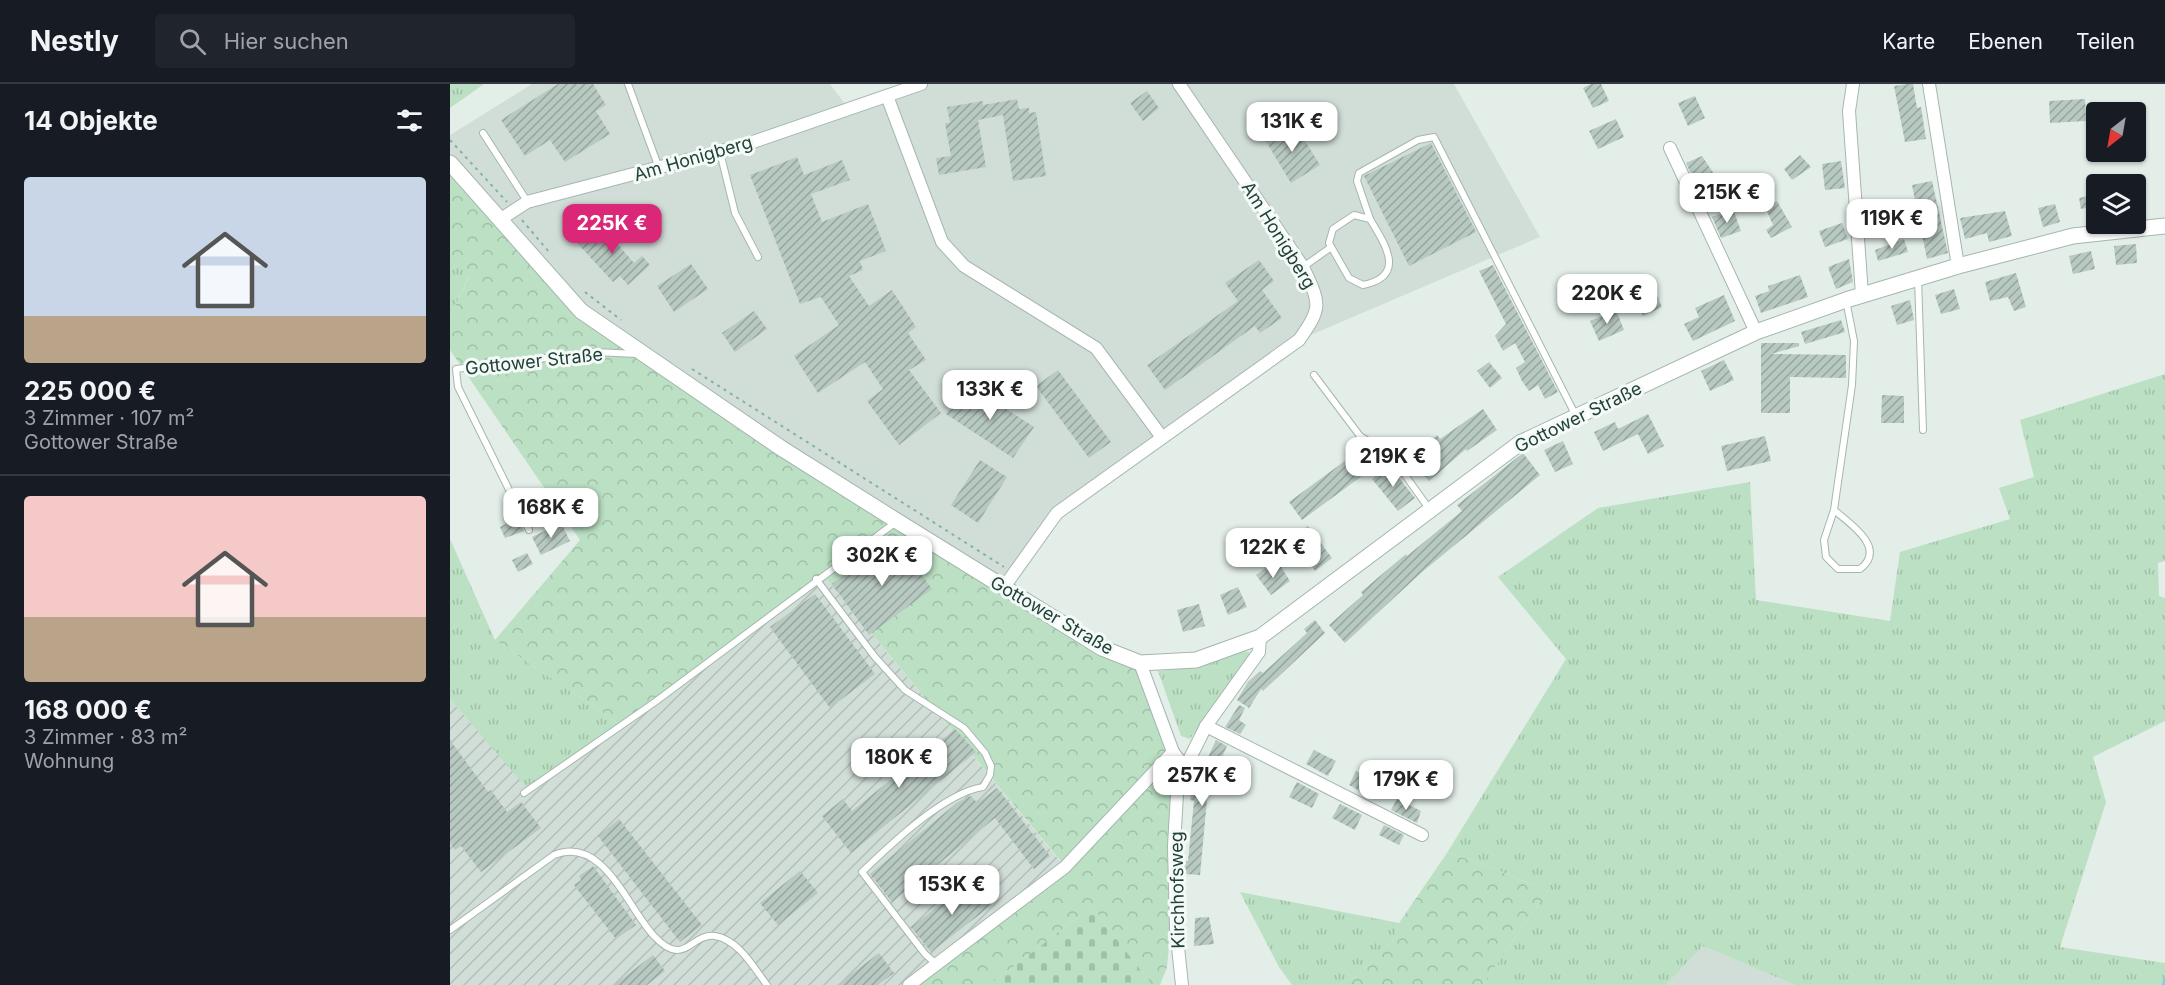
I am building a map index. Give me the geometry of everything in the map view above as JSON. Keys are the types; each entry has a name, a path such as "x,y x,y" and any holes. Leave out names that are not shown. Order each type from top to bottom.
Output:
{"street":[{"name":"Am Honigberg","path":"501,219 527,202 720,152 921,84"},
{"name":"Am Honigberg","path":"1004,587 1057,513 1161,436 1299,340 1314,318 1318,299 1304,267 1179,84"},
{"path":"1853,84 1849,111 1862,295"},
{"path":"1929,84 1958,266"},
{"path":"887,96 942,242 964,266 1096,348 1161,436"},
{"path":"1670,148 1756,332"},
{"name":"Gottower Straße","path":"450,163 581,311 782,448 897,521 1102,648 1140,663 1196,660 1260,637 1520,443 1756,332 1846,300 1918,278 2073,236 2165,226"},
{"name":"Kirchhofsweg","path":"1182,985 1176,928 1174,846 1177,794 1185,768 1206,726 1259,652 1260,637"},
{"path":"1140,663 1173,752 1185,768"},
{"path":"1206,726 1422,835"},
{"path":"909,985 1065,867 1173,752"}],"lane":[{"path":"628,84 659,168"},
{"path":"483,133 527,202"},
{"path":"1370,219 1354,215 1337,224 1329,239 1330,248 1352,281 1368,284 1383,274 1389,264 1390,254 1370,219 1357,181 1359,173 1418,140 1434,137 1577,416"},
{"path":"720,152 735,213 758,257"},
{"path":"1304,267 1330,248"},
{"path":"1918,278 1923,430"},
{"path":"1834,510 1865,536 1869,548 1868,560 1860,569 1838,569 1826,557 1824,540 1834,510 1852,385 1854,341 1846,300"},
{"name":"Gottower Straße","path":"529,530 458,387 456,369 595,352 644,354"},
{"path":"1314,375 1360,436 1387,453 1398,465 1430,510"},
{"path":"524,793 665,695 797,598 816,579 897,521"},
{"path":"816,579 868,649 905,690 964,728 985,753 991,766 990,775 983,787 964,793 900,837 862,872 925,954 937,964"},
{"path":"450,930 554,855 567,850 581,851 601,864 654,936 668,948 681,950 706,937 716,936 738,947 767,985"}],"path":[{"path":"450,140 514,209 550,253"},
{"path":"580,288 622,321"},
{"path":"687,365 1013,573"}],"shaded area":[{"path":"532,84 830,84 848,108 921,84 1454,84 1540,237 1299,340 1057,513 1004,587 581,311 450,163 450,135"},
{"path":"824,576 1065,867 909,985 450,985 450,699 532,792"},
{"path":"1703,946 1795,985 1666,985"}],"green space":[{"path":"450,84 484,84 450,108"},
{"path":"450,163 581,311 781,448 1140,663 1185,768 1167,967 1160,985 1152,985 1092,907 989,985 909,985 1065,866 824,576 621,725 495,640 580,540 450,350 450,318 469,276 450,253"},
{"path":"450,253 469,275 450,318"},
{"path":"2165,374 2165,561 2158,563 2159,596 2165,598 2165,721 2093,757 2106,802 2060,947 2165,963 2165,985 1795,985 1703,946 1666,985 1482,985 1548,891 1478,862 1447,853 1566,659 1498,577 1598,508 1750,482 1756,600 1890,621 1900,552 2010,519 1999,488 2034,477 2020,420"},
{"path":"450,539 495,640 621,725 531,793 450,699"},
{"path":"1244,651 1252,653 1190,739 1181,736 1158,671 1201,667"},
{"path":"1447,853 1478,862 1548,891 1482,985 1338,985 1356,977 1393,941 1399,923"},
{"path":"1240,892 1399,923 1393,941 1356,977 1338,985 1292,985 1279,967"},
{"path":"1092,907 1152,985 989,985"}],"building":[{"path":"558,84 593,84 606,105 596,111 610,134 565,162 550,140 525,156 501,120"},
{"path":"1591,84 1601,84 1609,101 1593,108 1583,88"},
{"path":"1913,84 1917,108 1921,107 1926,139 1905,142 1894,86"},
{"path":"1147,91 1159,108 1143,121 1130,103"},
{"path":"1695,96 1705,118 1688,126 1678,103"},
{"path":"1017,99 1019,109 1029,108 1029,113 1036,112 1046,176 1013,181 1003,115 978,120 986,167 939,175 936,158 951,156 945,123 950,123 947,107 983,101 983,105"},
{"path":"2085,99 2086,121 2050,123 2049,101"},
{"path":"1616,119 1624,137 1598,149 1589,131"},
{"path":"1293,122 1320,165 1291,183 1265,140"},
{"path":"1431,143 1476,232 1409,266 1364,176"},
{"path":"1800,155 1811,167 1792,180 1784,169"},
{"path":"1702,156 1718,180 1698,189 1686,163"},
{"path":"797,157 804,175 842,160 850,180 811,194 822,222 868,204 886,251 860,261 863,270 849,276 869,306 892,290 916,327 908,333 926,360 909,370 941,413 899,445 867,401 883,389 865,362 818,393 794,356 839,325 821,297 800,304 750,175"},
{"path":"1841,161 1845,188 1825,190 1822,164"},
{"path":"1932,181 1948,253 1927,259 1912,185"},
{"path":"2086,196 2086,208 2081,209 2079,198"},
{"path":"1777,201 1792,227 1771,238 1766,230 1773,225 1765,207"},
{"path":"2055,204 2060,222 2043,227 2038,208"},
{"path":"1733,209 1741,231 1721,238 1712,217"},
{"path":"2005,211 2012,236 1989,242 1987,233 1965,239 1960,218"},
{"path":"606,219 614,228 608,233 634,263 642,256 650,265 628,285 620,276 613,282 578,244"},
{"path":"1842,223 1848,239 1825,247 1819,231"},
{"path":"1904,239 1908,252 1878,261 1875,250"},
{"path":"2136,244 2137,263 2116,265 2114,246"},
{"path":"2091,251 2095,269 2073,274 2069,256"},
{"path":"1849,259 1853,282 1836,289 1828,267"},
{"path":"1259,260 1274,281 1262,290 1282,318 1260,333 1255,326 1165,390 1147,365 1238,301 1225,283"},
{"path":"691,264 708,289 674,312 657,286"},
{"path":"1493,265 1558,392 1545,399 1538,385 1529,391 1522,381 1516,368 1525,362 1515,343 1503,351 1495,336 1506,324 1479,271"},
{"path":"2016,273 2026,307 2014,311 2008,297 1990,301 1985,282"},
{"path":"1800,275 1808,297 1761,313 1755,296 1769,291 1768,286"},
{"path":"1652,283 1662,307 1643,316 1632,291"},
{"path":"1954,289 1960,309 1941,314 1935,295"},
{"path":"1724,295 1735,321 1693,341 1684,324 1699,317 1695,308"},
{"path":"1910,300 1914,320 1897,325 1891,306"},
{"path":"1616,310 1624,330 1599,341 1590,321"},
{"path":"754,311 767,329 735,352 722,333"},
{"path":"1841,320 1845,332 1805,344 1801,332"},
{"path":"1761,343 1799,343 1799,346 1771,354 1846,355 1846,378 1790,377 1790,413 1761,413"},
{"path":"1724,360 1734,380 1710,391 1701,371"},
{"path":"1489,362 1502,378 1490,388 1477,371"},
{"path":"1058,370 1111,442 1089,458 1036,386"},
{"path":"966,383 1034,427 1013,458 946,414"},
{"path":"1882,395 1904,396 1904,423 1881,423"},
{"path":"1483,409 1497,430 1467,451 1466,449 1429,481 1410,459 1437,435 1440,439"},
{"path":"1648,414 1664,446 1648,454 1638,434 1603,451 1594,432 1615,422 1618,429"},
{"path":"1765,436 1771,461 1727,471 1721,446"},
{"path":"1563,441 1573,464 1555,472 1544,450"},
{"path":"1357,452 1370,470 1302,520 1289,502"},
{"path":"1523,453 1540,475 1422,572 1345,643 1329,625 1363,595 1361,592 1462,511 1457,505"},
{"path":"980,460 1007,477 978,523 951,505"},
{"path":"1389,465 1415,498 1398,511 1372,479"},
{"path":"517,518 524,531 505,538 500,527"},
{"path":"561,523 570,541 541,555 532,537"},
{"path":"1308,526 1332,558 1315,571 1291,539"},
{"path":"895,538 932,589 869,635 832,584"},
{"path":"527,553 533,564 518,572 512,560"},
{"path":"1279,564 1290,581 1271,595 1256,575 1267,567 1270,571"},
{"path":"1238,587 1247,607 1228,615 1220,595"},
{"path":"815,594 875,674 830,708 770,627"},
{"path":"1199,604 1205,626 1183,632 1177,610"},
{"path":"1315,620 1325,633 1263,691 1261,689 1249,708 1237,700 1248,682 1260,671 1263,673 1307,633 1304,629"},
{"path":"1239,705 1245,708 1239,720 1246,725 1240,734 1225,727"},
{"path":"955,729 976,752 851,853 822,816 843,799 852,811 899,773 889,761 917,739 927,752"},
{"path":"450,740 488,792 491,790 507,812 521,802 541,828 481,872 461,846 455,850 450,843"},
{"path":"1216,740 1227,746 1208,789 1200,875 1185,874 1184,861 1188,861 1194,801 1190,800 1194,777 1201,762 1205,764"},
{"path":"1314,750 1336,761 1328,776 1306,764"},
{"path":"1356,771 1378,782 1371,797 1349,785"},
{"path":"1297,782 1319,794 1312,808 1289,797"},
{"path":"997,788 1050,856 1034,869 995,818 892,902 870,874 958,802 971,796 977,803"},
{"path":"1397,799 1421,811 1417,823 1391,810"},
{"path":"1340,804 1362,815 1355,830 1332,818"},
{"path":"619,819 702,925 680,942 598,836"},
{"path":"1384,825 1404,835 1399,845 1379,835"},
{"path":"593,866 636,925 616,939 574,885 581,880 579,876"},
{"path":"800,871 818,893 778,925 760,903"},
{"path":"972,880 992,905 931,952 911,927"},
{"path":"1209,917 1214,944 1194,946 1195,918"},
{"path":"879,953 894,973 878,985 837,985"},
{"path":"653,955 665,971 647,985 614,985"}],"waterway":[{"path":"2164,985 2165,979"}]}
